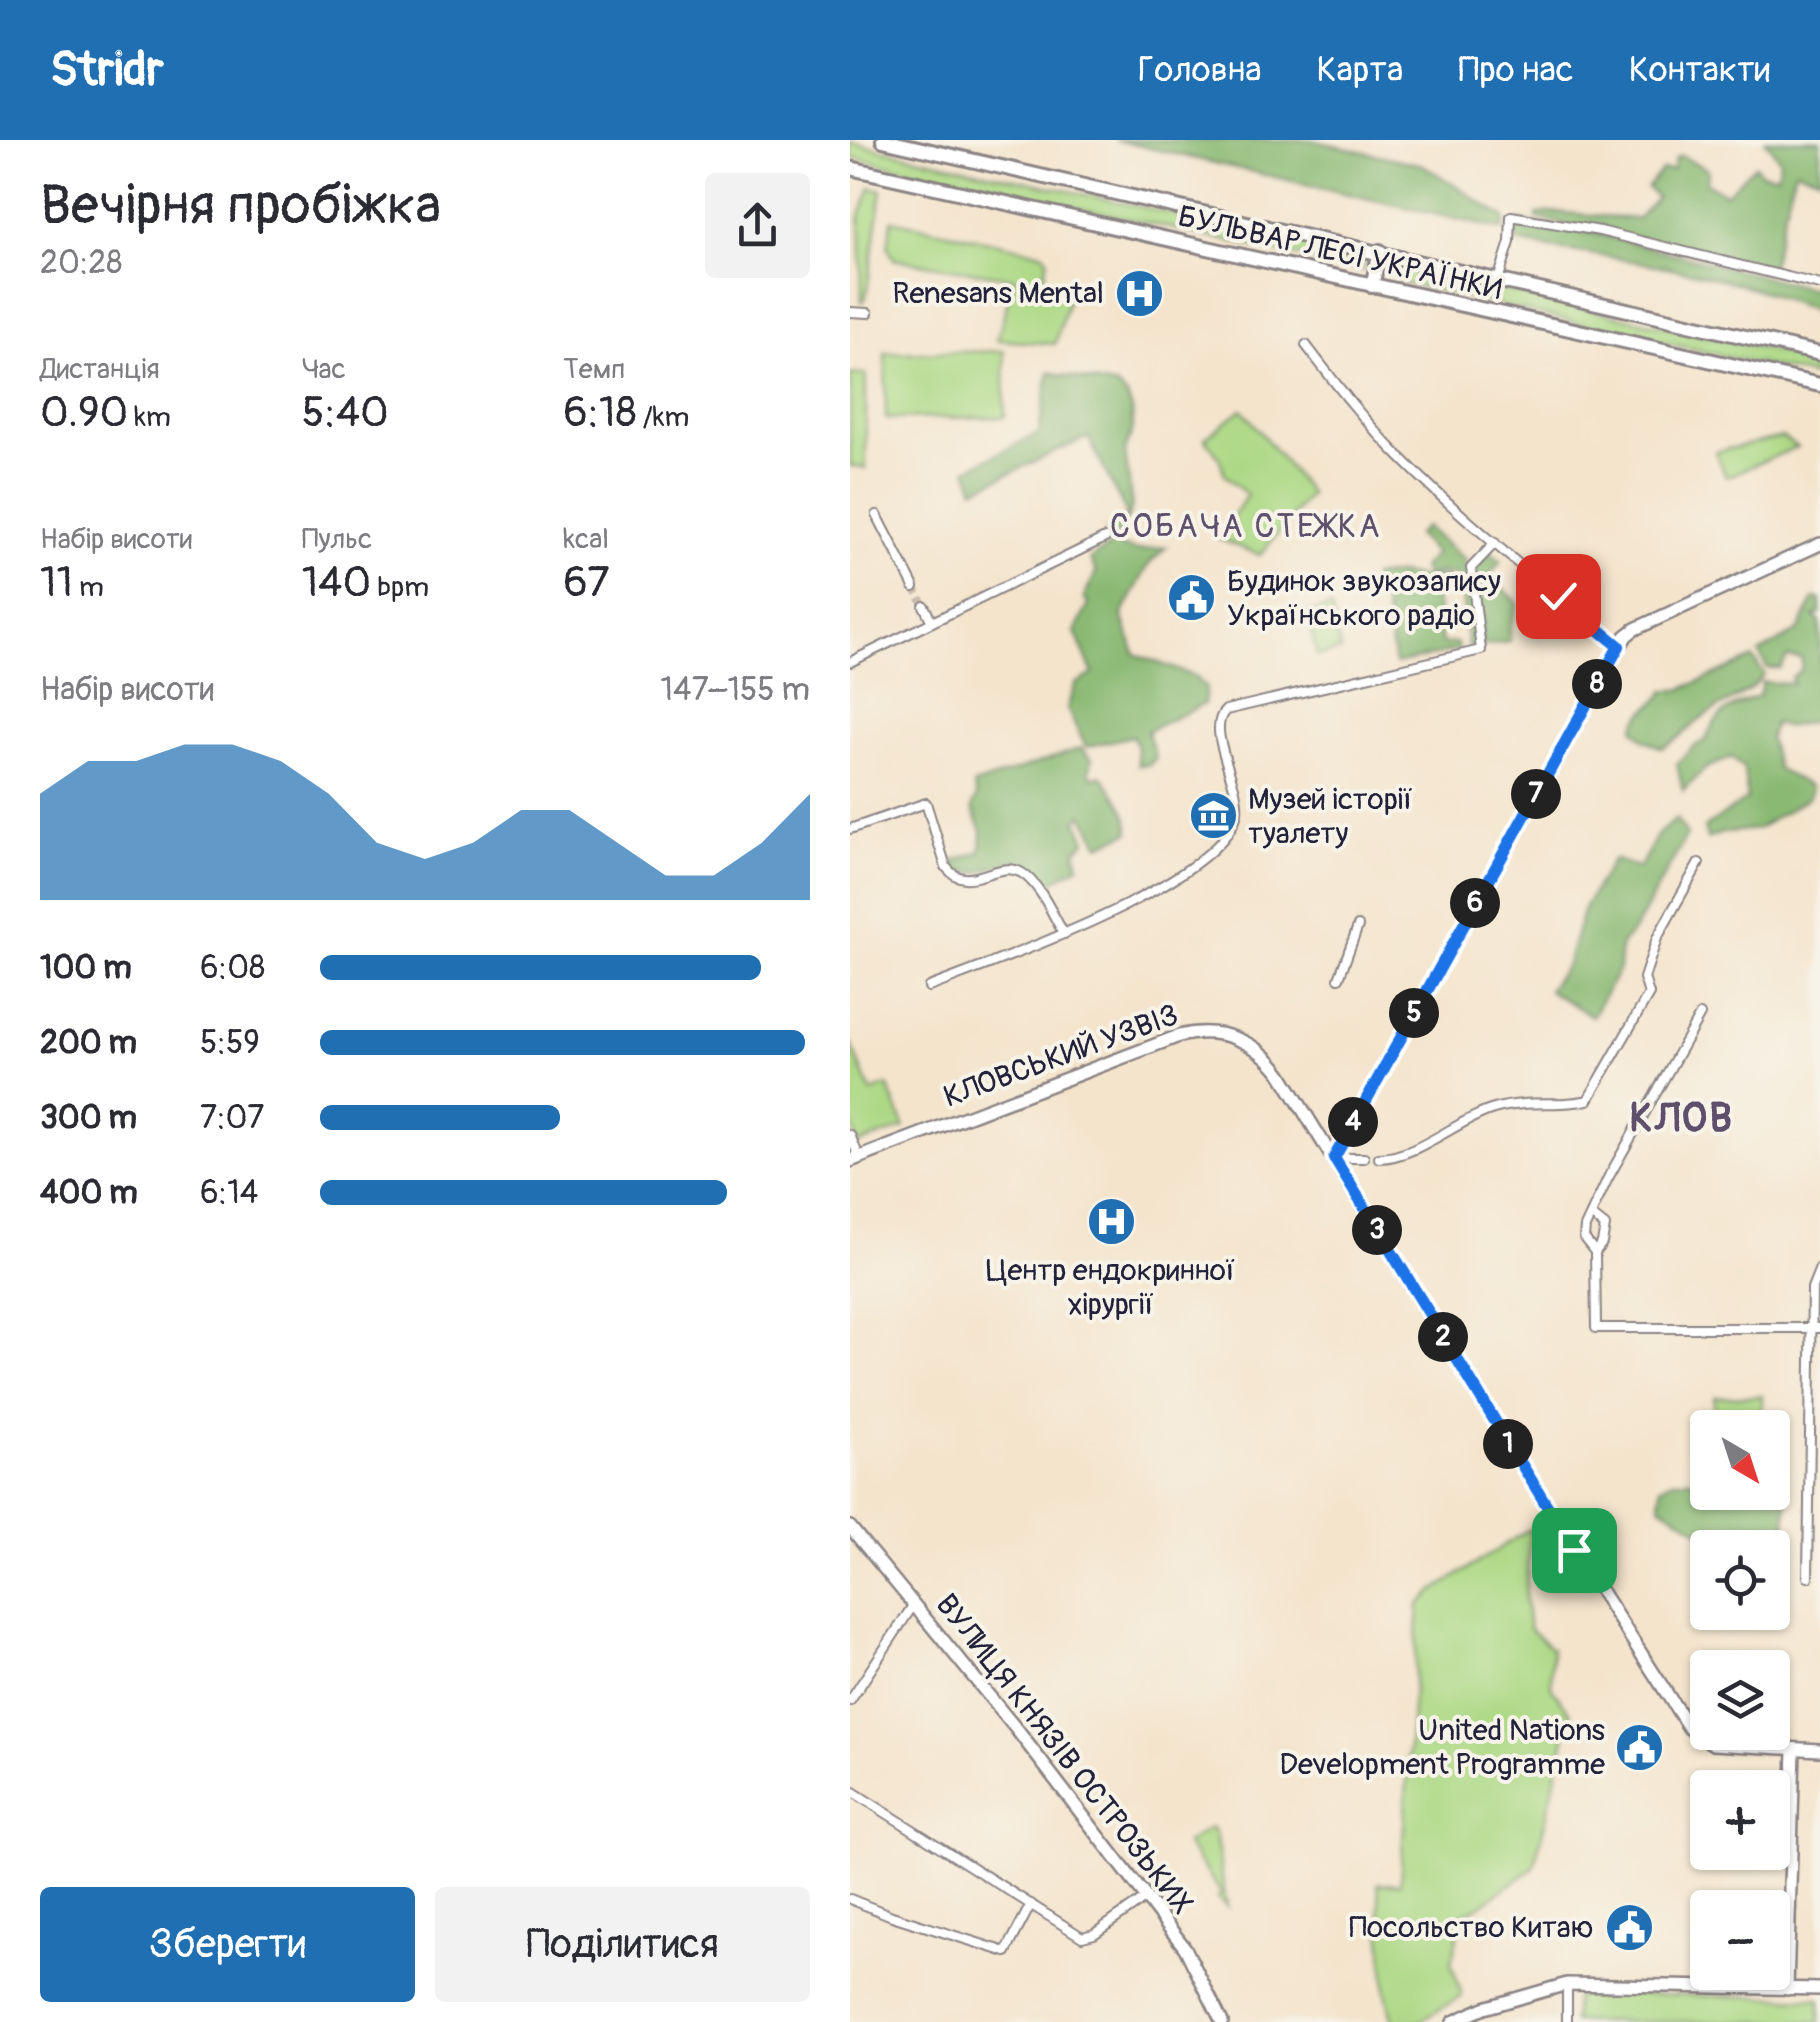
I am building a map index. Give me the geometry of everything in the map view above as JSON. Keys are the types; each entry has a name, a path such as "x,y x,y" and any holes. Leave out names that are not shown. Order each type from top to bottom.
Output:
{"main road":[{"name":"БУЛЬВАР ЛЕСІ УКРАЇНКИ","path":"883,140 1820,354"},
{"name":"БУЛЬВАР ЛЕСІ УКРАЇНКИ","path":"850,168 1820,385"},
{"path":"1372,286 1380,252"}],"street":[{"path":"1498,280 1510,242 1511,216 1600,231 1820,285"},
{"path":"850,312 868,313"},
{"path":"1306,345 1399,456 1619,646"},
{"path":"877,515 914,588"},
{"path":"850,662 1104,538"},
{"path":"929,988 1116,911 1220,845 1237,814 1237,799 1217,726 1226,710 1481,650 1471,568 1496,543"},
{"path":"1364,1158 1334,1158 1619,646 1635,629 1820,544"},
{"path":"924,606 932,622"},
{"path":"850,829 926,802 952,875 972,880 1004,869 1021,873 1064,934"},
{"path":"1378,1158 1402,1152 1496,1108 1536,1101 1588,1100 1650,994 1644,978 1657,938 1699,863"},
{"path":"1338,978 1358,926"},
{"path":"1596,1252 1584,1238 1608,1178 1700,1015"},
{"name":"КЛОВСЬКИЙ УЗВІЗ","path":"854,1159 1193,1033 1218,1033 1244,1041 1277,1060 1634,1647 1695,1734 1713,1744 1794,1749"},
{"path":"850,1135 854,1159"},
{"path":"1592,1215 1605,1226 1596,1252 1596,1328 1816,1328"},
{"path":"1808,1578 1816,1328 1812,1288 1820,1268"},
{"name":"ВУЛИЦЯ КНЯЗІВ ОСТРОЗЬКИХ","path":"850,1528 1018,1730 1146,1897 1195,1964 1222,2022"},
{"path":"850,1700 914,1604"},
{"path":"1790,1909 1794,1749 1820,1750"},
{"path":"850,1790 1082,1936 1094,1934 1146,1897"},
{"path":"850,1900 1006,1952 1031,1904"},
{"path":"1453,2022 1484,2008 1567,1984 1690,1987"},
{"path":"1567,1984 1568,2022"},
{"path":"1790,1989 1820,1989"}],"green space":[{"path":"1115,140 1312,140 1423,165 1505,218 1503,230"},
{"path":"1765,140 1820,140 1820,177 1795,170 1770,270 1721,260 1721,255 1708,252 1706,256 1537,218 1537,214 1555,212 1637,219 1657,197 1647,188 1662,170 1673,170 1675,159 1681,156 1709,170 1706,183 1726,194 1755,165 1761,173 1777,175 1780,160"},
{"path":"850,142 1366,257 1363,271 850,157"},
{"path":"871,187 882,190 866,298 862,302 860,214"},
{"path":"892,220 1044,253 1048,259 1042,283 1071,290 1055,344 997,340 1014,278 894,259 888,246"},
{"path":"1519,221 1596,234 1809,288 1820,292 1820,315 1785,299 1710,276 1515,242"},
{"path":"1401,267 1820,361 1820,378 1398,282"},
{"path":"1004,351 1005,417 886,419 885,353"},
{"path":"1049,372 1117,387 1127,396 1133,429 1125,451 1132,507 1123,530 1113,537 1106,531 1127,515 1088,437 975,489 967,469 1039,433"},
{"path":"866,374 866,468 850,466 850,375"},
{"path":"1242,409 1310,494 1260,555 1219,539 1247,495 1225,475 1219,457 1205,438"},
{"path":"1782,437 1797,447 1726,477 1715,452"},
{"path":"1425,527 1466,561 1463,567 1469,571 1479,645 1476,649 1468,646 1461,582 1457,576 1426,576 1422,568 1435,554 1416,535"},
{"path":"1113,544 1137,551 1166,547 1149,564 1122,615 1135,654 1194,676 1206,688 1204,704 1147,731 1156,758 1149,765 1138,765 1132,736 1086,747 1067,709 1075,684 1093,674 1075,632 1089,604 1084,598 1096,572 1090,559"},
{"path":"1489,552 1501,561 1490,575 1518,603 1510,627 1510,642 1483,646 1473,569"},
{"path":"1372,577 1446,577 1448,582 1434,584 1442,644 1457,643 1459,650 1395,664 1381,588 1375,586"},
{"path":"1814,599 1820,599 1820,614 1814,616 1820,622 1820,720 1785,727 1774,723 1769,738 1777,769 1811,787 1809,797 1757,829 1707,839 1704,828 1747,799 1744,769 1731,757 1706,768 1683,791 1677,764 1706,740 1714,723 1726,711 1759,696 1762,682 1793,684 1791,678 1801,670 1802,658 1787,657 1780,668 1767,668 1759,653 1798,631"},
{"path":"1331,607 1341,651 1317,656 1307,613"},
{"path":"1753,658 1764,674 1759,681 1662,748 1643,739 1634,729 1666,690 1680,690"},
{"path":"1081,748 1092,759 1089,772 1093,778 1101,775 1120,801 1130,832 1100,845 1082,813 1077,820 1086,841 1076,850 1079,866 1046,886 1021,862 973,873 956,868 954,861 981,851 982,831 972,808 977,796 974,785"},
{"path":"1676,819 1687,835 1634,930 1621,945 1619,969 1592,1016 1548,990 1567,964 1584,908 1613,859 1639,868 1658,834"},
{"path":"850,1040 871,1092 888,1086 905,1128 858,1144 850,1122"},
{"path":"1762,1396 1762,1410 1714,1410 1714,1397"},
{"path":"1673,1480 1690,1480 1690,1510 1787,1510 1786,1530 1699,1530 1660,1505 1661,1486"},
{"path":"1531,1528 1525,1600 1529,1629 1552,1648 1551,1687 1571,1713 1534,1868 1463,1914 1451,1963 1462,1996 1419,2022 1393,2022 1386,1993 1378,1884 1400,1883 1419,1605 1434,1591"},
{"path":"1210,1828 1215,1833 1227,1907 1217,1898 1222,1894 1186,1844"},
{"path":"1584,1992 1820,1999 1820,2022 1573,2022 1575,1998"}],"tunnel":[{"path":"914,587 924,606"}],"place":[{"name":"Renesans Mental","path":"1139,293"},
{"name":"Будинок звукозапису Українського радіо","path":"1192,598"},
{"name":"Музей історії туалету","path":"1213,816"},
{"name":"Центр ендокринної хірургії","path":"1111,1221"},
{"name":"United Nations Development Programme","path":"1640,1747"},
{"name":"Посольство Китаю","path":"1629,1927"}],"district":[{"name":"СОБАЧА СТЕЖКА","path":"1246,527"},
{"name":"КЛОВ","path":"1682,1118"}],"route":[{"path":"1558,596 1619,646 1334,1158 1574,1550"}]}
